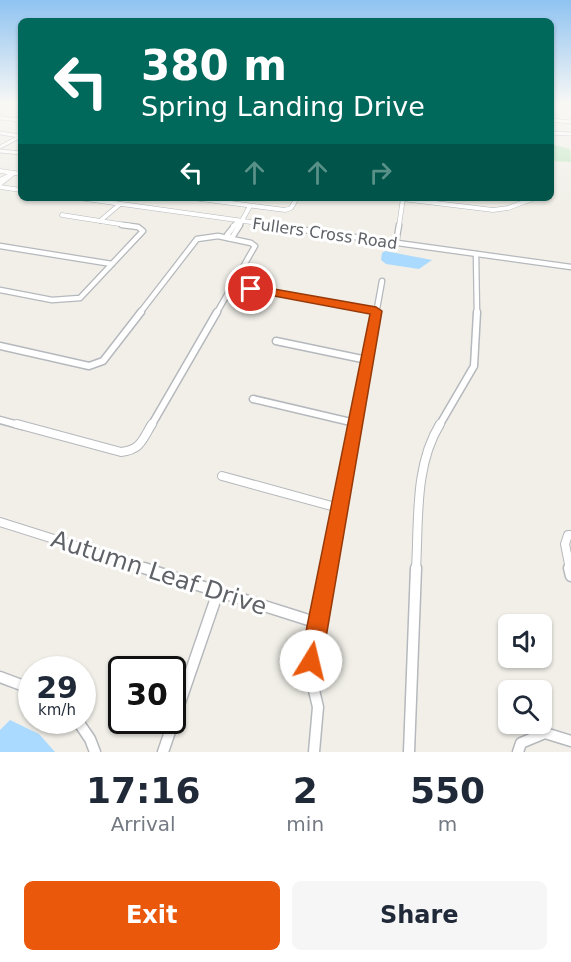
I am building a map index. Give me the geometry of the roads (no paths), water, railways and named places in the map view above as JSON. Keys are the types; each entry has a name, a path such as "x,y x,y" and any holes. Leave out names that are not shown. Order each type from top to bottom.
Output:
{"street":[{"path":"0,149 18,138"},
{"path":"0,149 18,152"},
{"path":"0,171 18,174"},
{"path":"0,183 14,173"},
{"path":"0,183 18,189"},
{"name":"Fullers Cross Road","path":"100,201 571,267"},
{"path":"214,201 285,210 291,208 295,201"},
{"path":"396,243 403,201"},
{"path":"421,201 500,210 526,201"},
{"path":"100,221 120,204"},
{"path":"229,238 240,226 240,221 250,206"},
{"path":"0,290 63,302 75,301 143,231 138,226 62,215"},
{"path":"0,346 88,366 97,364 103,361 197,239 208,235 250,241 255,246 139,446 132,451 121,452 0,420"},
{"path":"0,246 112,264"},
{"path":"409,752 413,620 423,464 430,441 474,366 478,304 476,254"},
{"path":"314,752 318,707 311,678 311,663 382,281"},
{"path":"233,285 376,311"},
{"path":"276,341 368,360"},
{"path":"253,399 355,423"},
{"path":"222,476 339,508"},
{"name":"Autumn Leaf Drive","path":"0,522 318,623"},
{"path":"571,535 568,535 565,544 571,576"},
{"path":"163,752 218,592"},
{"path":"0,677 18,684"},
{"path":"518,752 521,743 545,733 571,741"},
{"path":"86,734 95,752"}],"water":[{"path":"385,251 432,260 419,269 386,264 381,260 382,253"},
{"path":"10,720 18,724 18,734 39,734 55,752 0,752 0,730"}]}
